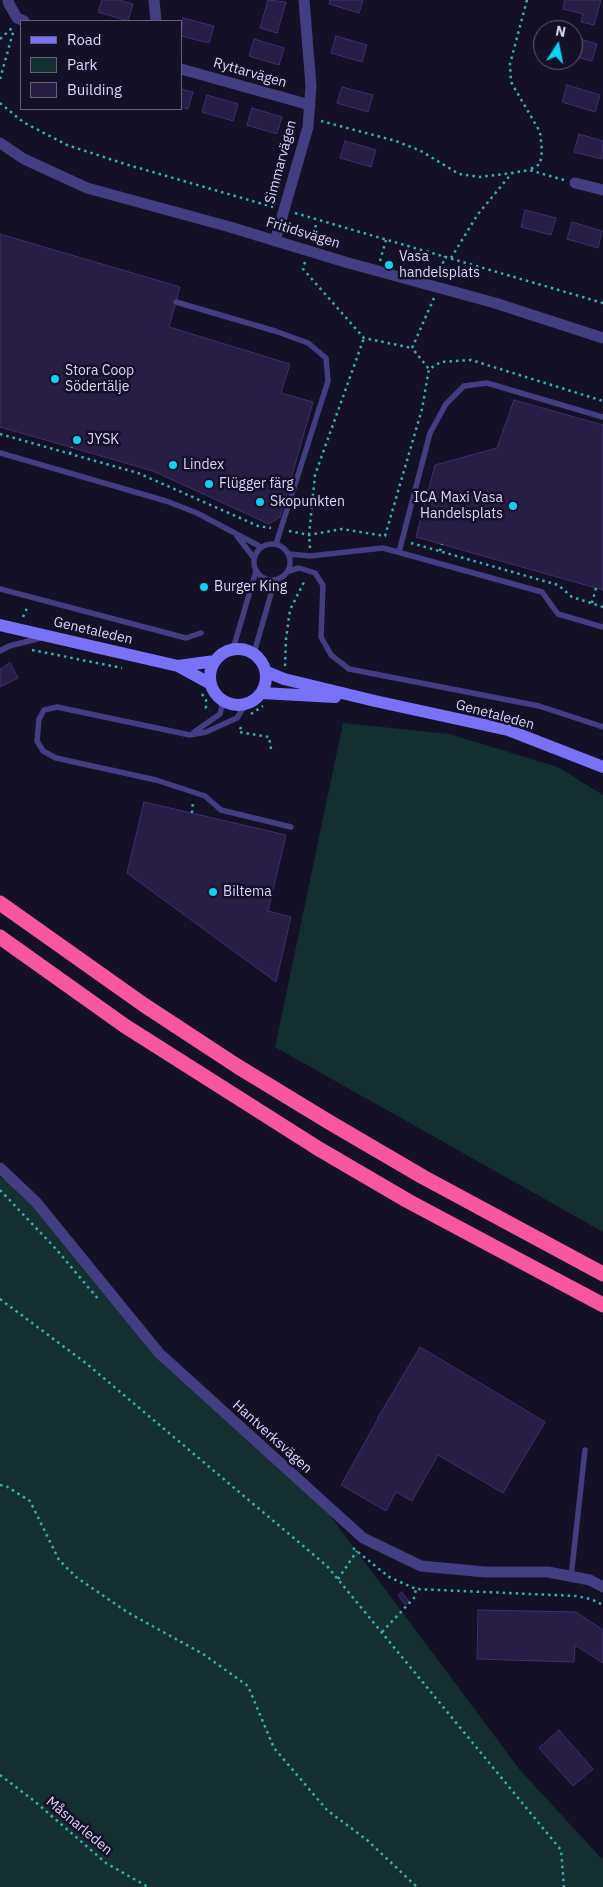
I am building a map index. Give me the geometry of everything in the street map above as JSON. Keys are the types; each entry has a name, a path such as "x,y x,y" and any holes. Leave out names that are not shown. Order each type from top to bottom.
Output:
{"highway":[{"path":"0,903 144,1005 320,1117 423,1177 603,1274"},
{"path":"0,937 125,1026 319,1149 408,1201 603,1305"}],"main road":[{"name":"Genetaleden","path":"0,626 178,666 211,684 215,693 223,701"},
{"path":"223,701 233,705 245,705 262,693 266,682 267,672 262,661 254,653 244,649 233,649"},
{"name":"Genetaleden","path":"178,666 215,660 222,653 233,649"},
{"path":"211,684 210,672 215,660"},
{"name":"Genetaleden","path":"267,672 284,679 375,701 508,730 603,767"},
{"name":"Genetaleden","path":"262,693 375,701"}],"street":[{"path":"8,0 17,18 22,20"},
{"path":"154,0 156,20"},
{"name":"Simmarvägen","path":"275,241 308,127 311,86 304,0"},
{"name":"Ryttarvägen","path":"182,69 310,105"},
{"name":"Fritidsvägen","path":"0,142 24,159 87,188 495,303 603,338"},
{"path":"575,183 603,190"},
{"name":"Hantverksvägen","path":"0,1168 36,1202 159,1354 363,1538 421,1566 485,1572 548,1572 590,1580 603,1587"}],"lane":[{"path":"176,302 275,331 308,343 326,358 328,381 276,544"},
{"path":"399,552 430,433 446,404 464,386 488,383 603,417"},
{"path":"0,453 166,501 197,513 261,547"},
{"path":"233,649 256,571 254,558 236,535"},
{"path":"254,558 261,547 266,544 276,544 286,549 289,554 291,560 288,571"},
{"path":"289,554 310,556 383,548 542,592 558,614 603,626"},
{"path":"256,571 264,578 275,580 288,571 298,568 315,573 323,585 321,637 331,655 349,669 539,706 603,727"},
{"path":"254,653 275,580"},
{"path":"0,589 186,638 201,633"},
{"path":"0,651 10,646 48,636"},
{"path":"190,735 220,714 223,701"},
{"path":"245,705 237,718 206,732 190,735 57,707 44,710 39,719 37,741 44,751 56,758 156,780 205,796 221,810 291,827"},
{"path":"571,1577 585,1450"}],"path":[{"path":"309,117 396,141 421,151 459,174 480,178 529,170 540,164 542,152 540,132 511,82 510,64 527,0"},
{"path":"0,39 15,26 0,79"},
{"path":"529,170 575,183"},
{"path":"451,258 478,214 512,173"},
{"path":"0,434 138,473 258,526 309,535 342,529 385,536 422,409 429,369 412,348 364,338 303,269 317,221"},
{"path":"412,348 432,302 445,256"},
{"path":"309,535 315,475 364,338"},
{"path":"429,369 441,362 471,360 603,401"},
{"path":"70,454 72,447"},
{"path":"440,551 442,544"},
{"path":"592,603 596,588"},
{"path":"17,629 32,598"},
{"path":"239,732 269,737 271,749"},
{"path":"0,1299 87,1364 327,1566 561,1850 564,1887"},
{"path":"0,1485 6,1486 30,1501 59,1560 76,1577 127,1612 203,1654 248,1686 274,1748 327,1810 367,1840 417,1887"},
{"path":"338,1579 358,1552"},
{"path":"382,1632 414,1598 416,1589"},
{"name":"Måsnarleden","path":"0,1775 33,1800 106,1862 148,1887"}],"green space":[{"path":"343,723 449,734 558,767 603,795 603,1232 275,1047"},
{"path":"0,1177 36,1202 159,1353 317,1498 520,1770 603,1860 603,1887 0,1887"}],"building":[{"path":"102,0 119,0 133,4 128,20 98,12"},
{"path":"268,0 286,2 277,33 260,28"},
{"path":"330,0 363,0 359,13 329,4"},
{"path":"565,0 601,0 594,25 583,22 583,14 563,9"},
{"path":"183,18 214,26 209,43 182,36"},
{"path":"336,36 367,45 362,62 331,53"},
{"path":"254,39 284,48 279,65 249,56"},
{"path":"583,40 597,44 592,61 583,59"},
{"path":"567,85 600,95 595,112 562,102"},
{"path":"342,87 373,95 368,112 337,103"},
{"path":"182,89 193,92 188,109 182,107"},
{"path":"207,95 238,104 233,121 202,112"},
{"path":"252,108 282,117 277,134 247,125"},
{"path":"579,134 603,141 602,159 574,152"},
{"path":"345,141 376,150 371,167 340,158"},
{"path":"525,210 556,218 551,235 521,227"},
{"path":"572,222 602,231 598,248 567,239"},
{"path":"0,234 180,287 169,327 290,364 281,393 313,402 280,517 269,524 153,471 0,427"},
{"name":"ICA Maxi Vasa Handelsplats","path":"514,400 603,425 603,590 416,537 435,465 497,448"},
{"path":"10,663 18,678 0,687 0,669"},
{"name":"Biltema","path":"144,802 286,835 268,911 291,917 276,982 127,873"},
{"path":"420,1347 545,1422 503,1493 438,1455 412,1501 396,1492 386,1511 341,1485 377,1419"},
{"path":"402,1592 409,1602 405,1605 398,1595"},
{"path":"478,1610 576,1612 603,1630 603,1663 575,1645 574,1662 477,1659"},
{"path":"559,1730 593,1769 573,1786 539,1748"}],"place":[{"name":"Vasa handelsplats","path":"389,265"},
{"name":"Stora Coop Södertälje","path":"55,379"},
{"name":"JYSK","path":"77,440"},
{"name":"Lindex","path":"173,465"},
{"name":"Flügger färg","path":"209,484"},
{"name":"Skopunkten","path":"260,502"},
{"name":"ICA Maxi Vasa Handelsplats","path":"513,506"},
{"name":"Burger King","path":"204,587"},
{"name":"Biltema","path":"213,892"}]}
